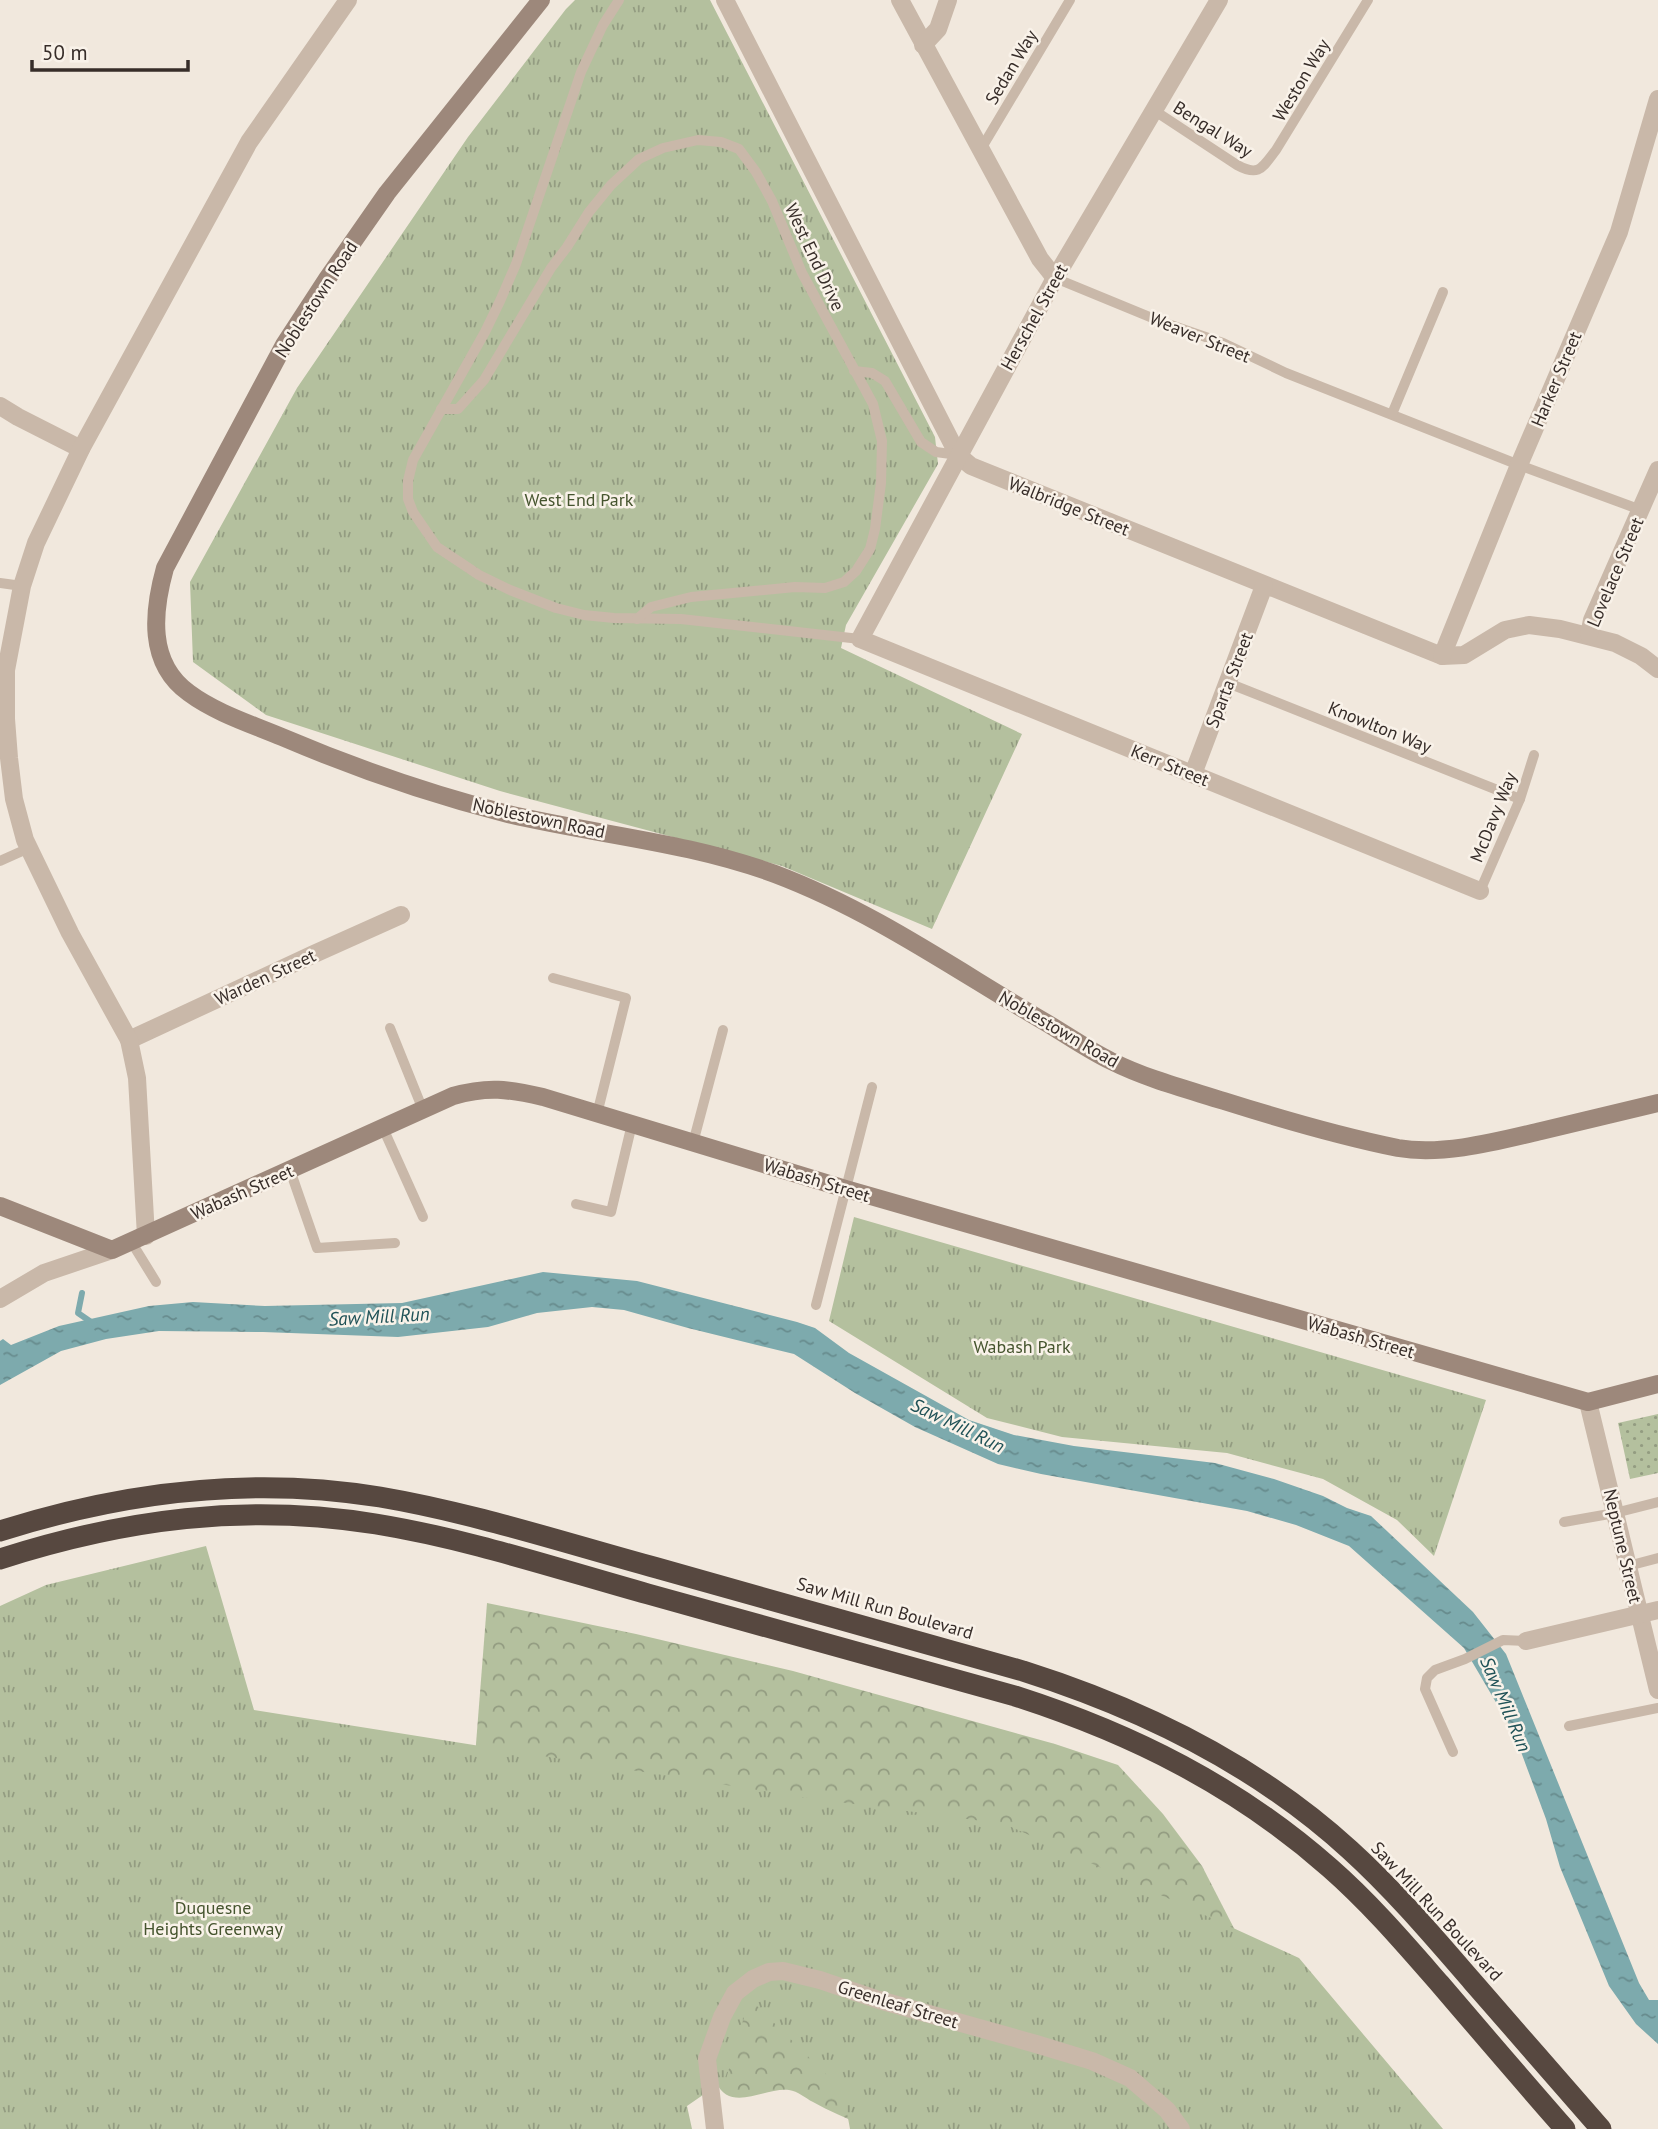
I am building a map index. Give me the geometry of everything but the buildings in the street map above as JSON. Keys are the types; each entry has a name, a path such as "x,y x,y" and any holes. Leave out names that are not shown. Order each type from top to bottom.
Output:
{"highway":[{"name":"Saw Mill Run Boulevard","path":"0,1531 77,1509 173,1492 275,1488 381,1497 486,1521 1076,1688 1179,1732 1229,1760 1310,1816 1349,1848 1423,1925 1601,2129"},
{"path":"0,1559 83,1535 176,1519 274,1515 326,1517 376,1524 480,1547 1016,1696 1080,1718 1167,1756 1215,1783 1255,1808 1331,1868 1368,1904 1565,2129"},
{"path":"1448,1994 1545,2129"}],"main road":[{"name":"Noblestown Road","path":"541,0 387,193 327,279 284,345 165,568 157,596 154,623 156,641 172,676 187,693 334,759 419,790 512,815 712,853 775,874 831,897 890,927 1109,1060 1142,1075 1296,1123 1404,1149 1434,1149 1476,1146 1658,1103"},
{"name":"Wabash Street","path":"112,1250 453,1096 475,1090 514,1090 846,1189 1588,1402"},
{"path":"0,1206 112,1250"},
{"path":"1588,1402 1658,1384"}],"street":[{"path":"139,1240 137,1078 129,1041 70,933 25,840 14,799 6,719 6,670 22,586 36,543 81,449 249,142 348,0"},
{"path":"725,0 958,455"},
{"path":"900,0 980,150 1041,259 1055,278"},
{"path":"923,45 938,29 948,0"},
{"name":"Herschel Street","path":"860,639 1055,278 1219,0"},
{"name":"Harker Street","path":"1443,656 1518,465 1619,232 1658,99"},
{"path":"0,406 18,418 81,449"},
{"name":"Walbridge Street","path":"958,455 971,466 1443,656"},
{"name":"Lovelace Street","path":"1589,635 1592,620 1658,470"},
{"name":"Sparta Street","path":"1193,774 1264,586"},
{"path":"1443,656 1464,655 1505,630 1529,625 1589,635 1615,643 1658,668"},
{"name":"Kerr Street","path":"860,639 1480,891"},
{"name":"Warden Street","path":"129,1041 401,915"},
{"name":"Wabash Street","path":"0,1299 44,1273 112,1250"},
{"name":"Neptune Street","path":"1588,1402 1658,1690"},
{"path":"1527,1641 1658,1610"},
{"name":"Greenleaf Street","path":"715,2129 707,2059 722,2017 735,1993 753,1979 769,1972 783,1971 1092,2062 1130,2078 1167,2110 1181,2129"}],"lane":[{"path":"619,0 603,25 581,72 516,264 500,301 413,460 408,481 408,499 413,512 437,547 479,575 556,608 584,615 681,619 860,639"},
{"name":"Sedan Way","path":"980,150 1070,0"},
{"name":"Weston Way","path":"1255,172 1262,168 1276,150 1368,0"},
{"name":"Bengal Way","path":"1155,111 1237,165 1255,172"},
{"name":"West End Drive","path":"441,409 458,409 484,380 551,268 589,212 611,185 639,159 663,148 698,141 721,142 739,149 772,201 802,272 873,404 882,441 879,511 870,549 856,571 844,582 825,588 795,587 691,597 651,607 637,619"},
{"name":"Weaver Street","path":"1055,278 1162,322 1223,343 1286,373 1518,465 1641,510"},
{"path":"1392,414 1443,292"},
{"path":"854,371 872,373 885,381 921,442 936,452 958,455"},
{"path":"0,583 22,586"},
{"name":"Knowlton Way","path":"1228,683 1520,799"},
{"name":"McDavy Way","path":"1480,891 1500,850 1534,755"},
{"path":"0,861 29,848"},
{"path":"553,978 626,998 597,1114"},
{"path":"390,1028 423,1110"},
{"path":"692,1143 723,1030"},
{"path":"816,1305 872,1087"},
{"path":"576,1204 611,1212 632,1125"},
{"path":"383,1128 423,1217"},
{"path":"290,1170 317,1248 395,1243"},
{"path":"139,1240 156,1282"},
{"path":"1564,1522 1658,1502"},
{"path":"1628,1566 1658,1558"},
{"path":"1453,1752 1425,1689 1427,1678 1435,1670 1503,1640 1527,1641"},
{"path":"1569,1726 1658,1708"}],"green space":[{"name":"West End Park","path":"575,0 710,0 935,437 938,464 846,625 841,648 1022,734 932,929 782,866 500,791 266,715 193,662 190,582 297,388 468,137"},
{"name":"Wabash Park","path":"854,1217 1486,1400 1434,1556 1397,1520 1323,1479 1227,1453 1062,1437 987,1418 829,1321"},
{"path":"1658,1414 1658,1473 1630,1479 1618,1423"},
{"name":"Duquesne Heights Greenway","path":"206,1546 254,1710 801,1797 1005,1824 1299,1958 1443,2129 850,2129 843,2091 756,2005 745,2014 726,2079 687,2106 692,2129 0,2129 0,1606 46,1585"},
{"path":"487,1603 793,1671 1055,1744 1118,1765 1163,1814 1202,1866 1275,2008 470,1821"},
{"path":"798,1993 862,2125 792,2091 780,2090 739,2098 722,2091 716,2082 743,2004"}],"water":[{"name":"Saw Mill Run","path":"543,1272 637,1281 797,1322 815,1328 849,1353 969,1420 1014,1435 1074,1446 1215,1463 1274,1479 1371,1516 1473,1612 1506,1654 1639,1983 1649,2000 1658,2000 1658,2044 1636,2024 1609,1986 1560,1867 1546,1819 1514,1733 1464,1648 1349,1546 1296,1525 1247,1511 998,1464 915,1427 794,1354 624,1310 592,1307 537,1313 488,1327 398,1337 159,1331 106,1339 61,1351 0,1385 0,1341 3,1339 11,1345 59,1326 149,1306 193,1302 265,1306 402,1303"}],"waterway":[{"path":"82,1293 78,1313 94,1324"}]}
